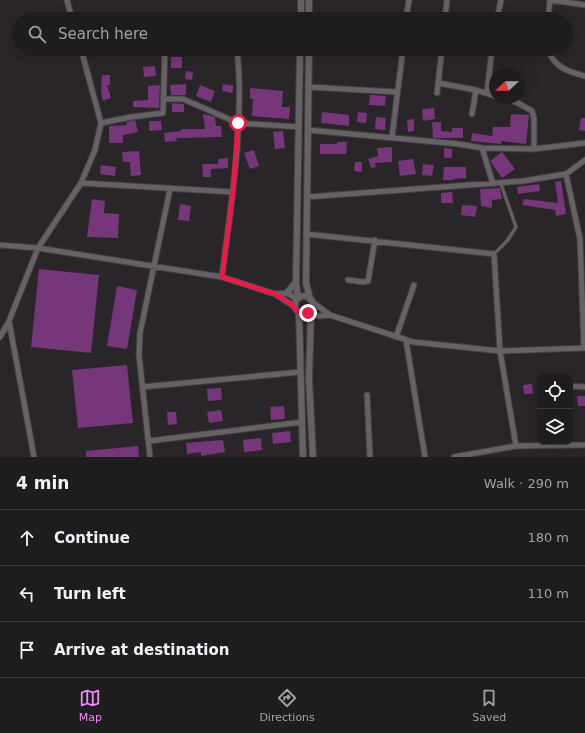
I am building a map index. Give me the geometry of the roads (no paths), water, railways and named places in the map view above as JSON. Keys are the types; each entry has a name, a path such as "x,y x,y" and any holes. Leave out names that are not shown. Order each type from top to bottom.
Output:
{"street":[{"path":"67,0 70,12"},
{"path":"300,12 301,0"},
{"path":"309,0 309,12"},
{"path":"407,12 409,0"},
{"path":"446,12 447,0"},
{"path":"498,12 501,0"},
{"path":"549,12 550,0 585,5"},
{"path":"0,338 9,322 38,248 81,183 95,150 101,124 82,56"},
{"path":"101,124 131,117 163,113 165,56"},
{"path":"222,277 233,192 238,123 240,76 238,56"},
{"path":"295,307 297,299 296,282 300,56"},
{"path":"309,56 306,283 311,300 309,379 313,457"},
{"path":"392,138 402,56"},
{"path":"437,93 441,56"},
{"path":"438,83 487,93 491,56"},
{"path":"551,56 561,68 585,76"},
{"path":"308,87 397,92"},
{"path":"472,114 476,90"},
{"path":"164,98 183,99 238,123 299,127"},
{"path":"520,104 532,111 534,118 534,149"},
{"path":"308,130 482,148 534,149 585,143"},
{"path":"482,148 493,184"},
{"path":"307,197 501,184 566,174 585,160"},
{"path":"297,299 304,296 330,315 406,340 500,351 585,348 583,239 566,174"},
{"path":"81,183 233,192"},
{"path":"150,457 139,356 140,333 170,189"},
{"path":"306,234 375,240 494,254 500,351 516,446"},
{"path":"348,280 363,282 368,281 375,240"},
{"path":"0,245 38,248 222,277 275,294 295,307 299,313 303,457"},
{"path":"286,293 296,282"},
{"path":"396,337 414,285"},
{"path":"275,294 286,293 297,299"},
{"path":"299,313 310,313 319,316 330,315"},
{"path":"9,322 34,457"},
{"path":"406,340 425,457"},
{"path":"142,387 300,372"},
{"path":"573,386 585,387"},
{"path":"367,395 370,457"},
{"path":"149,441 302,422"},
{"path":"454,457 516,446 585,445"}],"lane":[{"path":"494,254 507,241 516,227 501,184"}]}
